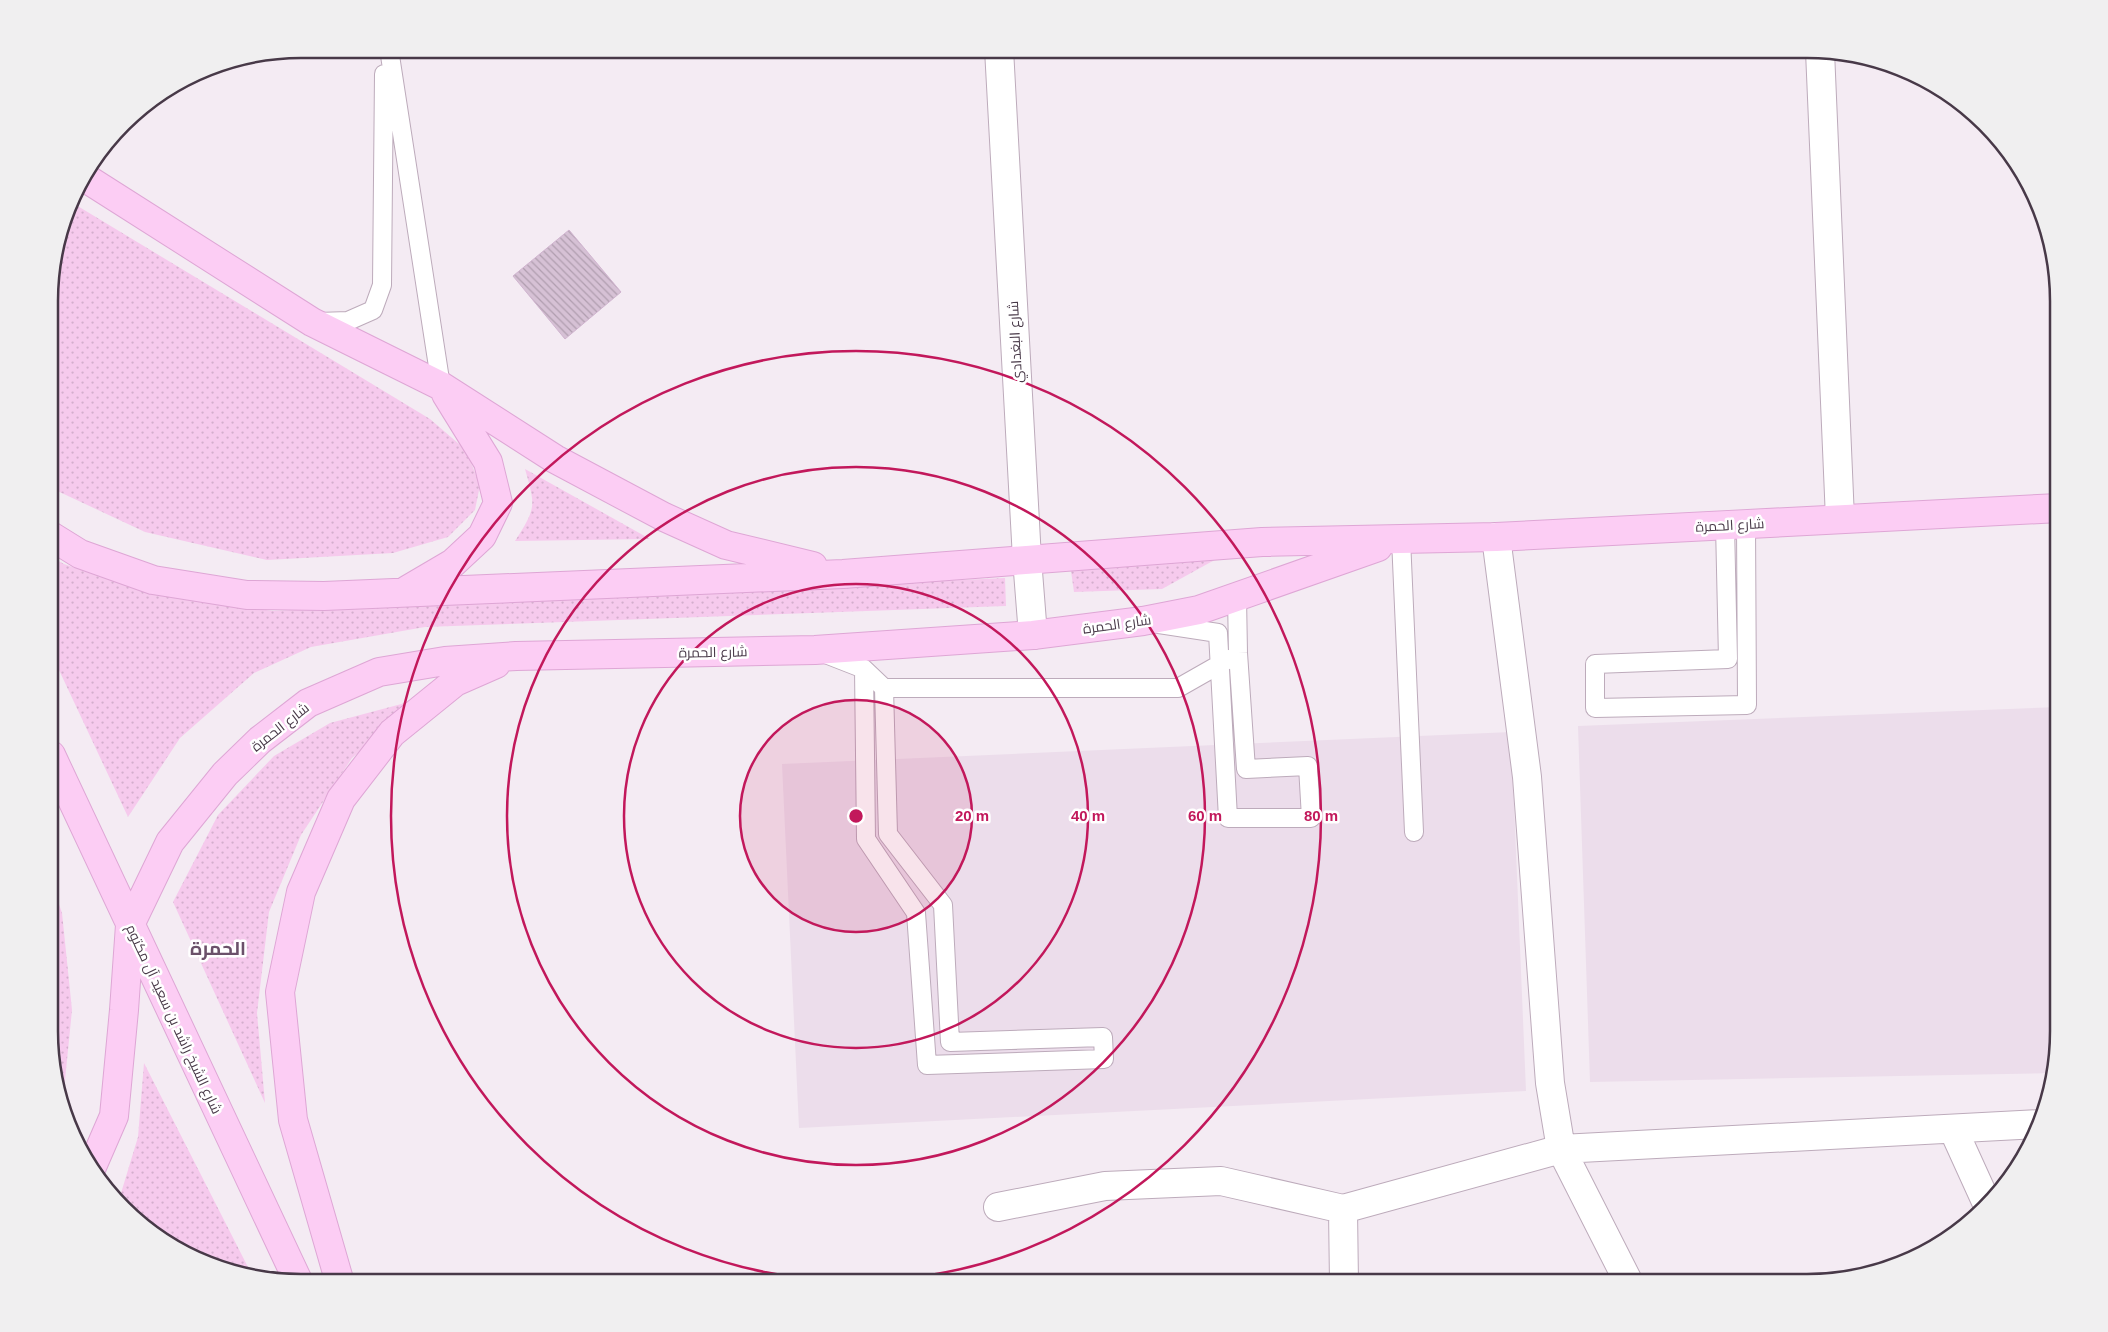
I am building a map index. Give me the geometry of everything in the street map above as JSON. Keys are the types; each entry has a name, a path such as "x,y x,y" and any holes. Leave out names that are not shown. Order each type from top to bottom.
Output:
{"street":[{"name":"شارع البغدادي","path":"999,58 1027,559 1033,635"},
{"path":"1820,58 1840,519"},
{"path":"89,180 312,322 441,386 555,459 664,517 726,545 843,574"},
{"path":"403,593 453,563 482,536 498,503 488,462 441,386"},
{"name":"شارع الحمرة","path":"58,540 80,554 144,577 246,595 324,596 843,574 1262,542 1496,537 2050,508"},
{"path":"1496,537 1527,777 1550,1083 1561,1149 1624,1274"},
{"name":"شارع الحمرة","path":"130,925 170,842 225,774 260,740 308,703 379,672 445,661 516,656 815,650 1033,635 1143,621 1199,610 1401,539"},
{"path":"337,1274 292,1120 280,992 301,892 341,799 392,733 456,682 516,656"},
{"name":"شارع الشيخ راشد بن سعيد آل مكتوم","path":"58,770 295,1274"},
{"path":"95,1161 114,1116 130,925"},
{"path":"998,1208 1105,1186 1220,1181 1343,1209 1561,1149 2032,1125"},
{"path":"1952,1130 1984,1198"},
{"path":"1343,1209 1344,1274"}],"lane":[{"path":"312,322 348,321 373,310 382,284 385,58"},
{"path":"390,58 441,386"},
{"path":"1735,525 1746,705 1595,708 1595,664 1728,659 1735,525"},
{"path":"1401,539 1414,832"},
{"path":"1143,621 1218,633 1228,818 1311,818 1308,766 1246,769 1238,653 1237,597"},
{"path":"815,650 864,669 884,688 1178,688 1238,653"},
{"path":"864,669 866,838 916,913 927,1066 1104,1059 1103,1038 950,1042 942,905 888,834 884,688"}],"shaded area":[{"path":"2050,707 2050,1047 2047,1073 1590,1082 1578,726"},
{"path":"1511,732 1526,1091 799,1128 782,764"}],"sand":[{"path":"77,206 430,419 466,450 480,485 475,510 448,537 393,553 267,560 145,532 58,491 58,285 62,253"},
{"path":"525,469 650,539 515,541 527,521 532,507 531,492"},
{"path":"1220,557 1162,589 1074,592 1070,564"},
{"path":"58,561 151,594 273,611 1005,578 1006,606 425,627 311,647 254,673 180,738 128,817 58,668"},
{"path":"424,698 352,758 301,835 269,912 257,1013 265,1103 173,902 218,815 274,756 330,723"},
{"path":"58,901 62,913 72,1010 64,1087 58,1047"},
{"path":"144,1063 249,1269 223,1262 179,1242 140,1214 121,1195 138,1137"}],"building":[{"path":"569,230 621,292 565,339 513,276"}],"district":[{"name":"الحمرة","path":"218,948"}]}
